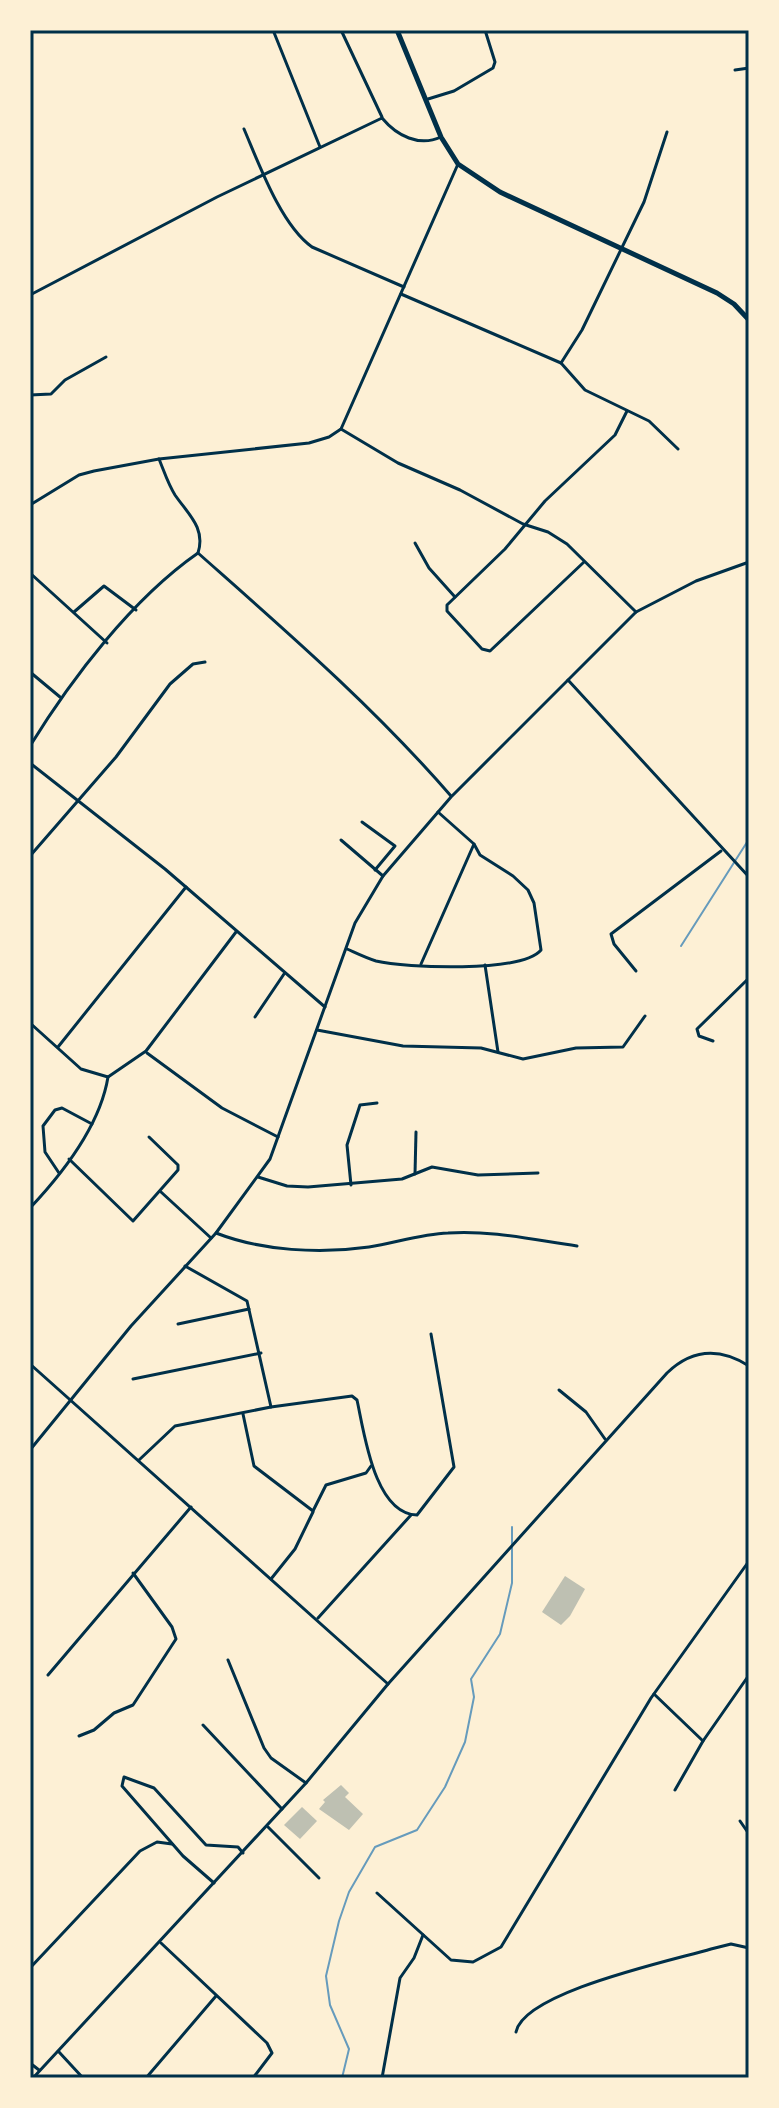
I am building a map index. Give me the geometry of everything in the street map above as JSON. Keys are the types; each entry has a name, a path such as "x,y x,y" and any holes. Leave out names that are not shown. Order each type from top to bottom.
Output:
{"main road":[{"path":"397,30 441,137 458,164 500,192 717,293 734,304 749,320"}],"street":[{"path":"273,30 320,147"},
{"path":"341,30 382,118 405,137 420,142 441,137"},
{"path":"426,100 454,91 493,68 495,62 485,30"},
{"path":"735,70 749,68"},
{"path":"30,295 382,118"},
{"path":"244,129 264,175 306,243 404,287"},
{"path":"561,363 582,330 620,246 644,202 667,132"},
{"path":"30,505 79,475 159,459 309,443 329,437 341,429 458,164"},
{"path":"401,294 561,363 585,390 649,421 678,449"},
{"path":"30,395 51,394 65,380 106,357"},
{"path":"584,562 486,652 447,611 455,597 505,549 523,524 615,435 627,411"},
{"path":"341,429 398,463 460,490 523,524 548,532 567,544 636,612"},
{"path":"30,746 60,697 107,643 136,610 198,553 201,544 196,521 173,492 159,459"},
{"path":"415,543 429,568 455,597"},
{"path":"198,553 340,678 402,740 451,797"},
{"path":"30,1450 70,1398 216,1233 258,1177 278,1137 355,923 383,876 451,797 636,612 696,581 749,562"},
{"path":"30,573 107,643"},
{"path":"74,612 104,586 136,610"},
{"path":"30,856 116,757 170,684 193,664 205,662"},
{"path":"30,672 60,697"},
{"path":"568,680 749,877"},
{"path":"30,763 187,887 325,1007"},
{"path":"347,949 374,960 421,964 485,965 534,957 541,943 534,903 528,890 513,876 480,855 474,844 438,812"},
{"path":"362,822 395,846 375,870"},
{"path":"341,840 383,876"},
{"path":"421,964 474,844"},
{"path":"636,971 614,944 611,934 723,850"},
{"path":"58,1047 187,887"},
{"path":"30,1208 60,1173 92,1124 102,1106 108,1077 146,1051 236,932"},
{"path":"485,965 499,1052"},
{"path":"255,1017 285,973"},
{"path":"713,1041 699,1036 697,1029 749,978"},
{"path":"317,1030 403,1046 481,1048 523,1059 568,1049 623,1047 645,1016"},
{"path":"30,1023 81,1069 108,1077"},
{"path":"146,1051 222,1108 278,1137"},
{"path":"351,1185 349,1138 360,1105 377,1103"},
{"path":"60,1173 45,1152 43,1126 55,1110 62,1108 92,1124"},
{"path":"415,1174 416,1132"},
{"path":"69,1159 133,1221 174,1177 178,1165 149,1137"},
{"path":"258,1177 287,1186 351,1185 402,1179 432,1167 478,1175 538,1173"},
{"path":"161,1192 211,1238"},
{"path":"30,1194 37,1201"},
{"path":"216,1233 246,1244 299,1249 370,1247 447,1233 491,1234 577,1246"},
{"path":"185,1266 243,1297 261,1353 271,1407"},
{"path":"178,1324 249,1309"},
{"path":"318,1618 411,1515 422,1508 453,1474 431,1334"},
{"path":"33,2078 243,1853 516,1539 679,1361 714,1351 749,1366"},
{"path":"133,1379 261,1353"},
{"path":"30,1364 318,1618 388,1684"},
{"path":"559,1390 586,1412 606,1440"},
{"path":"139,1460 172,1428 271,1407 355,1398 371,1465 383,1490 411,1515"},
{"path":"243,1414 254,1466 313,1511"},
{"path":"271,1579 295,1549 326,1485 366,1473 371,1465"},
{"path":"48,1675 191,1507"},
{"path":"377,1893 389,1908 459,1963 473,1962 501,1947 654,1694 749,1561"},
{"path":"79,1736 94,1730 114,1713 133,1705 176,1639 172,1627 133,1573"},
{"path":"228,1660 264,1748 271,1758 306,1783"},
{"path":"675,1790 703,1741 749,1675"},
{"path":"654,1694 703,1741"},
{"path":"203,1725 282,1809"},
{"path":"215,1883 172,1844 122,1786 124,1777 154,1788 206,1845 238,1847 243,1853"},
{"path":"740,1821 749,1834"},
{"path":"267,1826 319,1878"},
{"path":"30,1968 140,1851 157,1842 172,1844"},
{"path":"382,2078 400,1978 414,1958 423,1935"},
{"path":"161,1943 261,2036 272,2053 253,2078"},
{"path":"516,2032 518,2022 527,2012 559,1994 731,1944 749,1948"},
{"path":"146,2078 216,1996"},
{"path":"58,2051 83,2078"},
{"path":"30,2063 40,2071"}],"building":[{"path":"565,1576 585,1589 570,1616 561,1625 542,1612"},
{"path":"341,1785 349,1793 345,1797 363,1814 349,1830 319,1809 325,1802 323,1800"},
{"path":"302,1807 317,1821 300,1839 284,1825"}],"waterway":[{"path":"681,946 749,839"},
{"path":"342,2078 349,2049 330,2005 326,1976 339,1921 349,1892 375,1847 417,1830 445,1787 465,1742 474,1697 471,1679 500,1634 512,1583 512,1527"}]}
